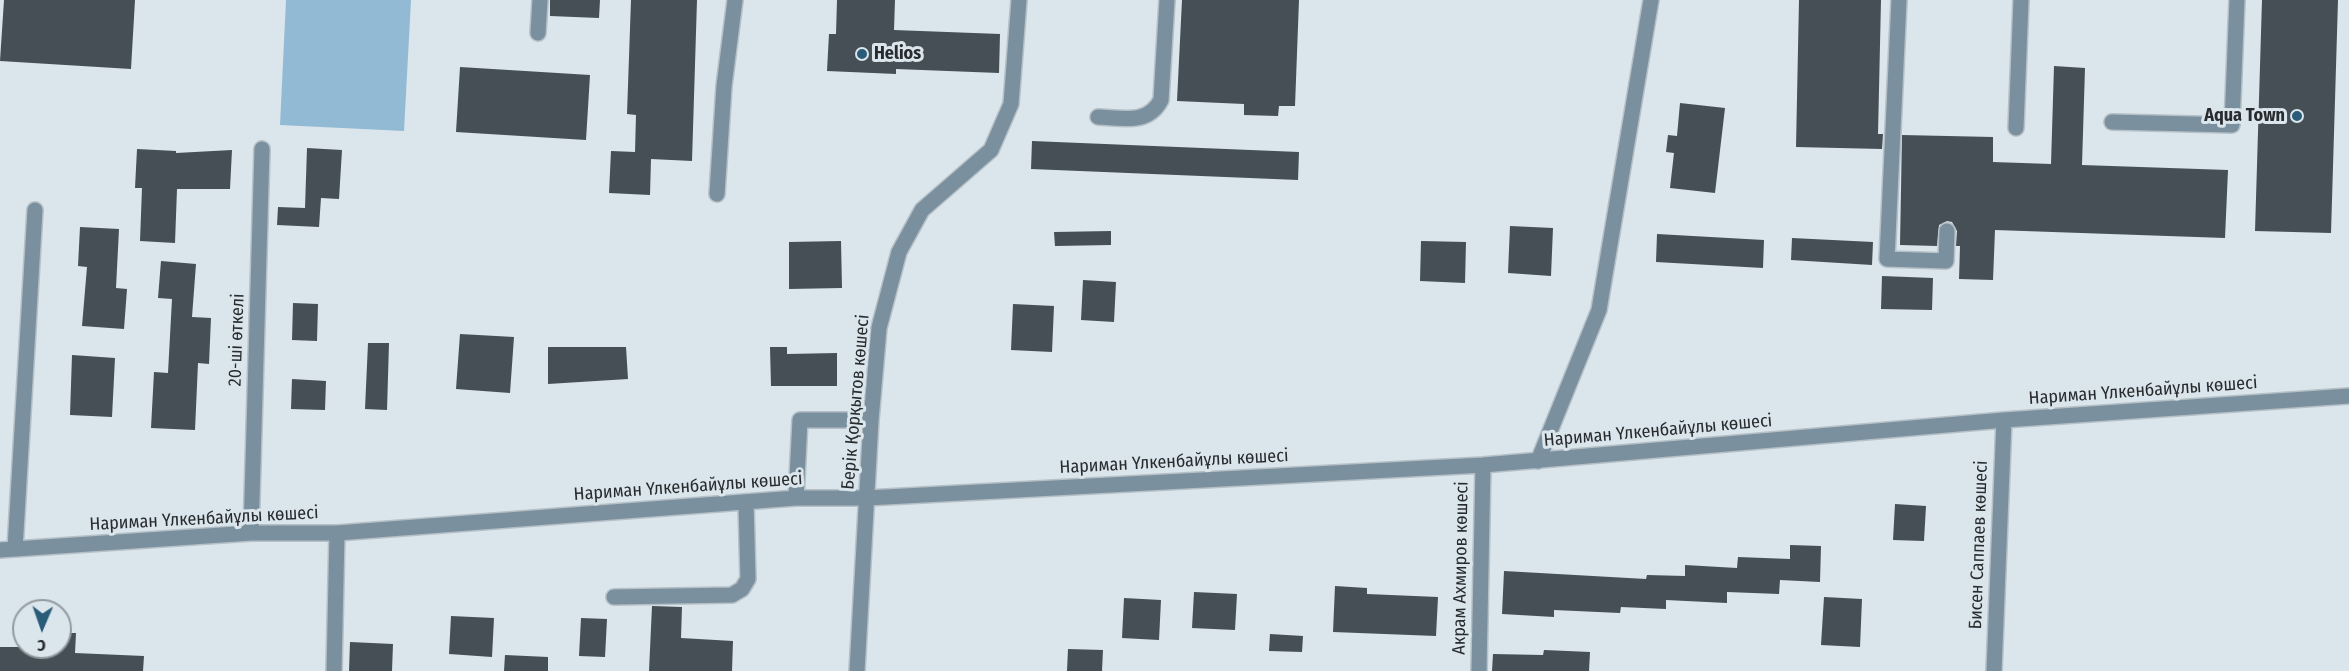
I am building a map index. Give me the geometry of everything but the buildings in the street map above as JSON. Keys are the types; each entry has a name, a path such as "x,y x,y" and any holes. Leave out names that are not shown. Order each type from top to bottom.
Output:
{"street":[{"path":"538,33 540,0"},
{"path":"717,194 724,86 735,0"},
{"name":"Берік Қорқытов көшесі","path":"857,671 871,420 879,328 899,252 922,210 991,150 1011,104 1019,0"},
{"path":"1098,117 1142,119 1155,112 1161,100 1167,0"},
{"path":"1538,461 1599,310 1651,0"},
{"path":"1899,0 1887,259 1946,261 1947,231"},
{"path":"2016,128 2020,0"},
{"path":"2112,122 2232,125 2237,0"},
{"name":"20-ші өткелі","path":"251,533 262,149"},
{"path":"8,549 35,210"},
{"name":"Нариман Үлкенбайұлы көшесі","path":"8,549 251,533 337,532 796,498 867,498 1483,465 2004,420 2349,396"},
{"path":"796,498 800,420 871,420"},
{"name":"Бисен Саппаев көшесі","path":"1994,671 2004,420"},
{"name":"Акрам Ахмиров көшесі","path":"1479,671 1483,465"},
{"path":"614,597 732,595 742,589 748,579 746,502"},
{"path":"334,671 337,532"}],"shaded area":[{"path":"286,0 411,0 404,131 280,125"}],"place":[{"name":"Helios","path":"862,54"},
{"name":"Aqua Town","path":"2297,116"}]}
